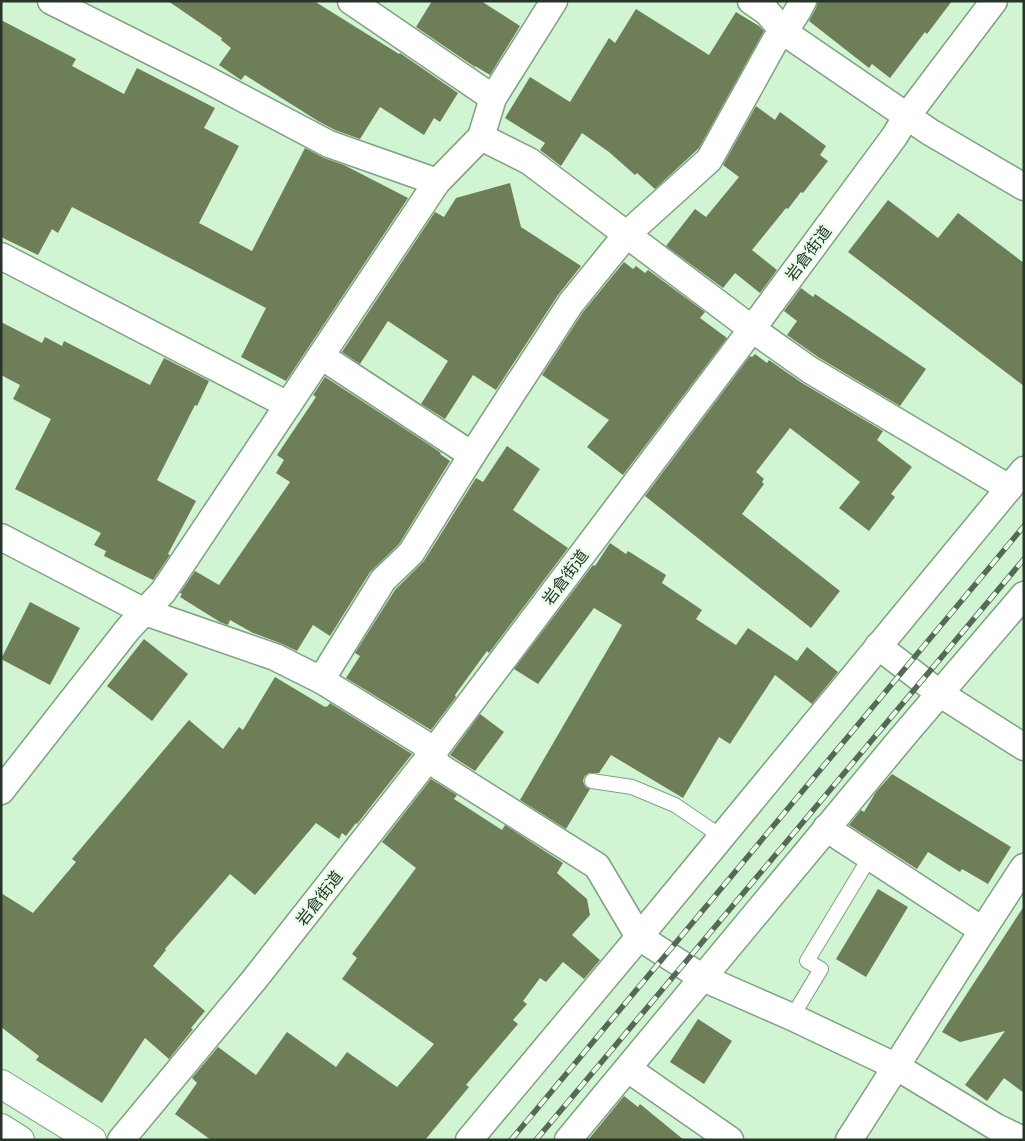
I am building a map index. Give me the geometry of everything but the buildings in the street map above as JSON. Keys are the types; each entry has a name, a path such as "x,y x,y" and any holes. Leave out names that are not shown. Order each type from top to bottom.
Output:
{"main road":[{"path":"1,1084 92,1140"},
{"path":"1,1128 20,1140"}],"street":[{"path":"51,1 204,78 329,144 437,182"},
{"path":"351,1 493,98"},
{"path":"1,791 128,629 162,592 437,182 481,138 493,98 554,1"},
{"path":"751,1 767,12 784,32 930,132 1024,187"},
{"path":"321,680 383,580 411,554 472,456 572,303 627,234 709,160 774,41 792,21 803,1"},
{"name":"岩倉街道","path":"120,1140 254,980 431,755 752,329 889,145 907,116 994,1"},
{"path":"469,1140 639,937 1016,479 810,370 752,329 529,161 481,138"},
{"path":"1,256 288,405"},
{"path":"320,356 472,456"},
{"path":"1,537 145,612 275,657 321,680 423,742 440,767 597,866 639,937 703,978 792,1017 897,1067 996,1127 1023,1140"},
{"path":"568,1140 826,828 1024,594"},
{"path":"878,646 939,694 1024,747"},
{"path":"826,828 982,930"},
{"path":"849,1140 1024,867"},
{"path":"628,1069 730,1140"}],"lane":[{"path":"592,780 632,787 667,802 722,836"},
{"path":"792,1017 821,969 807,961 870,857"}],"railway":[{"path":"511,1140 1024,526"},
{"path":"536,1140 1024,559"}]}
